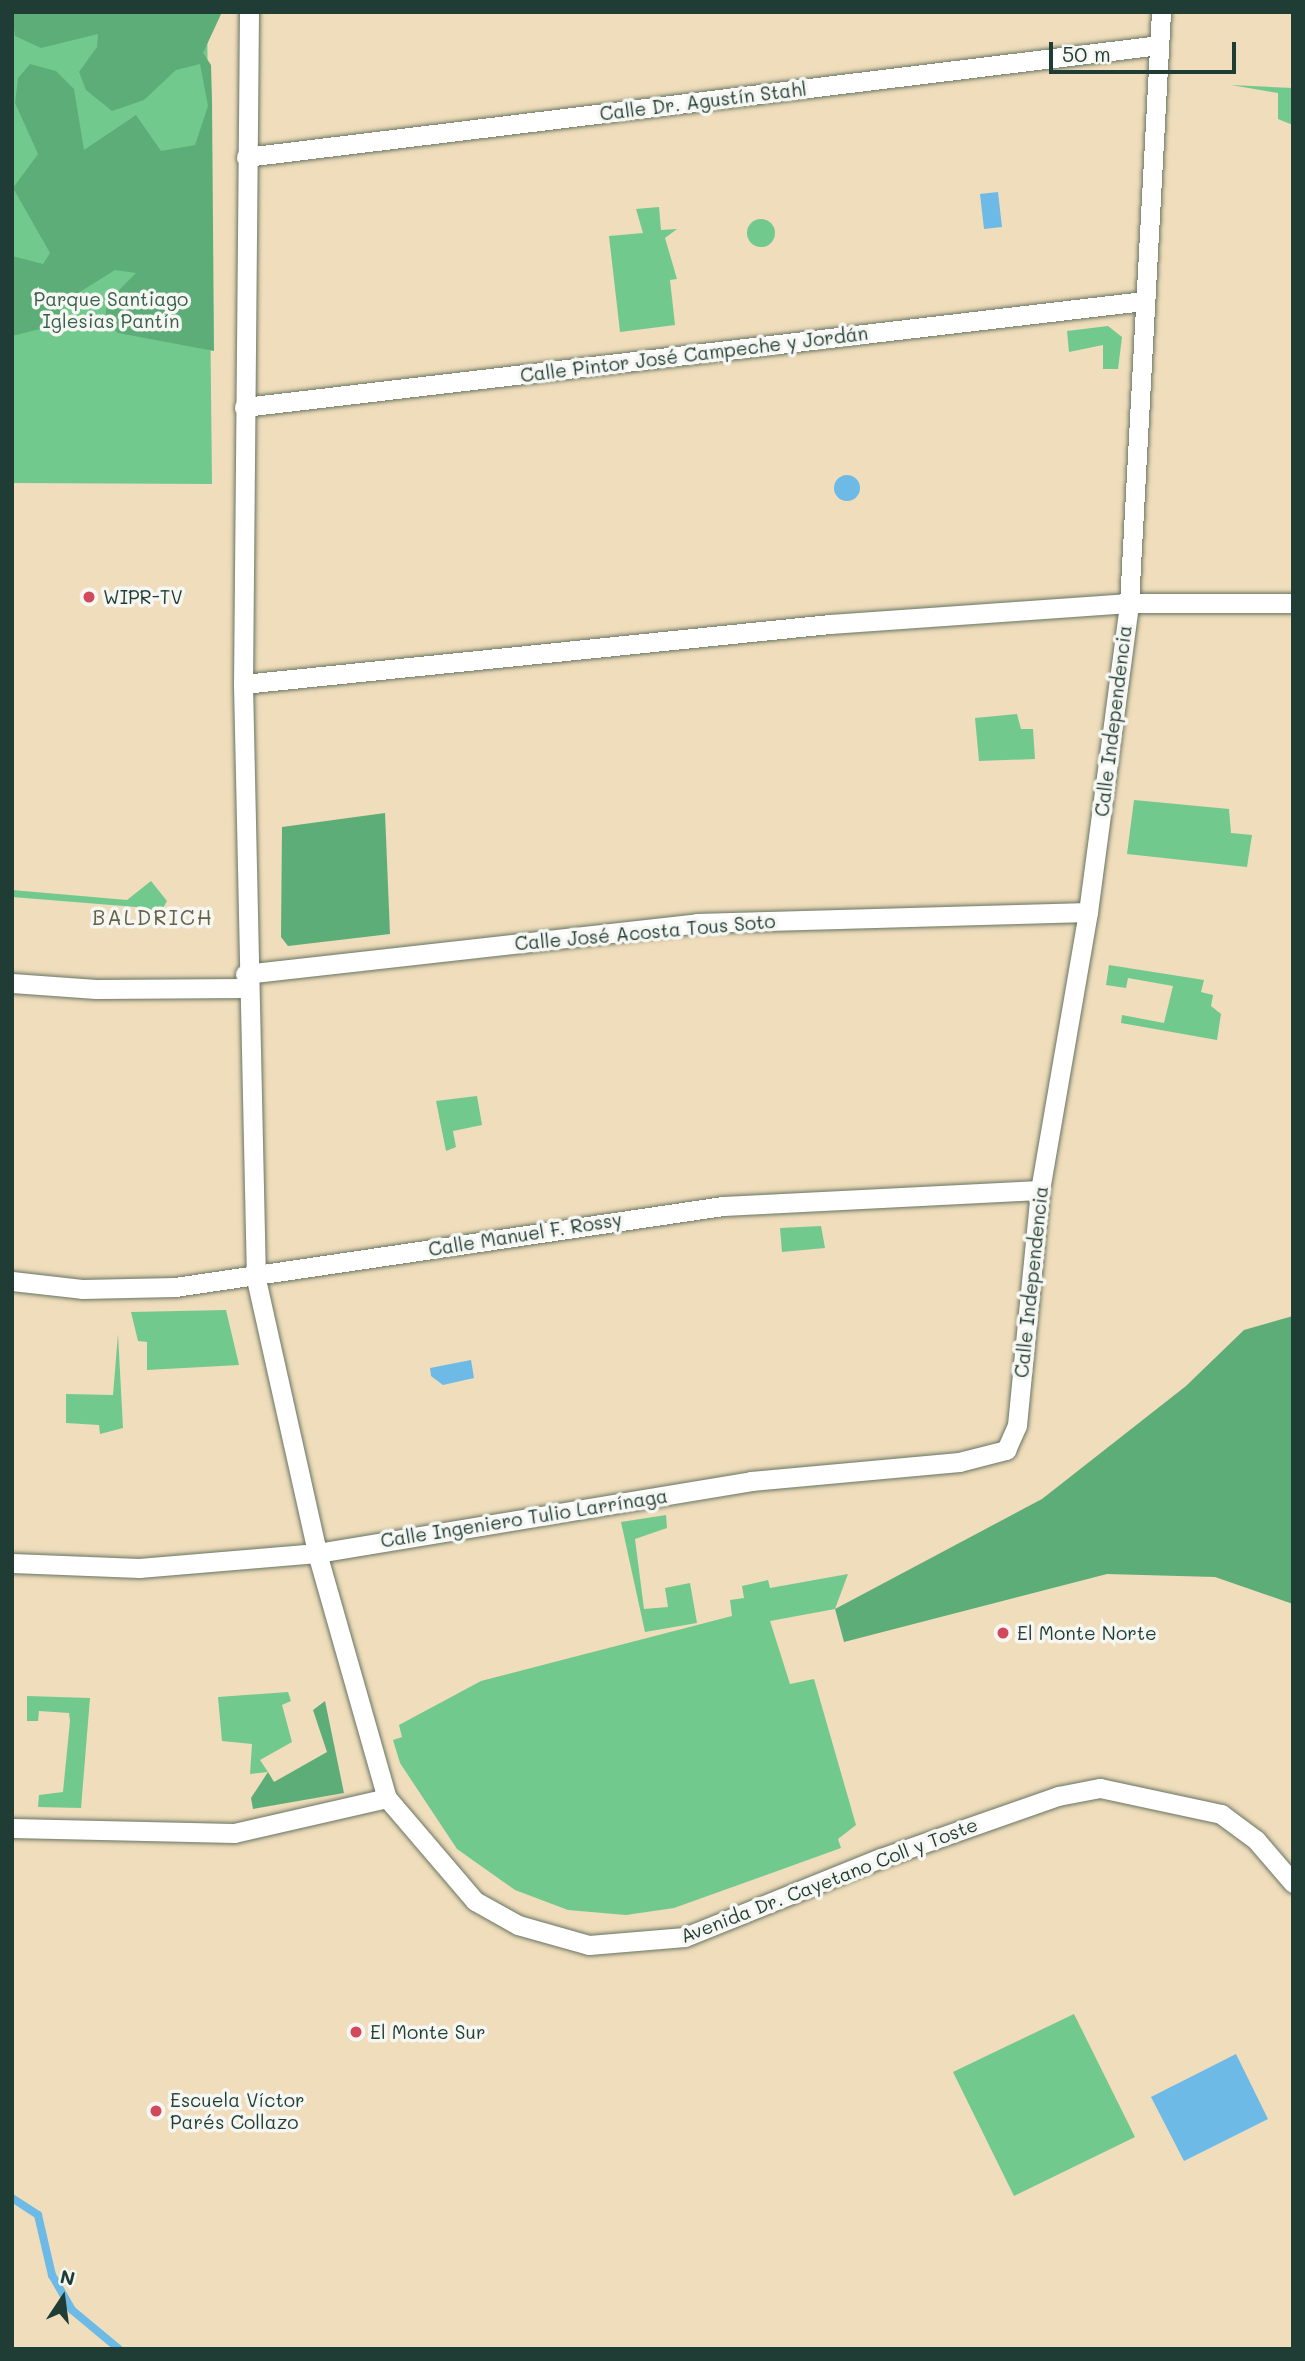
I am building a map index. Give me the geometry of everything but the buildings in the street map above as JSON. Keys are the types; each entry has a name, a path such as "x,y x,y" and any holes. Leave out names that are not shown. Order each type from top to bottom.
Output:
{"street":[{"path":"12,1828 234,1833 387,1798 317,1553 256,1279 245,981 243,684 249,12"},
{"name":"Calle Independencia","path":"1017,1425 1040,1189 1088,912 1129,603 1161,12"},
{"name":"Calle Dr. Agustín Stahl","path":"246,157 1159,45"},
{"name":"Calle Pintor José Campeche y Jordán","path":"244,407 1144,301"},
{"path":"243,684 830,624 1129,603 1293,603"},
{"name":"Calle José Acosta Tous Soto","path":"12,983 96,989 245,981 698,923 1088,912"},
{"name":"Calle Manuel F. Rossy","path":"12,1281 82,1289 256,1279 723,1206 1040,1189"},
{"name":"Calle Ingeniero Tulio Larrínaga","path":"12,1563 139,1568 317,1553 751,1481 982,1458 1006,1450 1017,1425"},
{"name":"Avenida Dr. Cayetano Coll y Toste","path":"387,1798 475,1901 519,1925 589,1945 685,1937 881,1858 1058,1796 1100,1788 1221,1814 1256,1840 1293,1883"}],"green space":[{"name":"Parque Santiago Iglesias Pantín","path":"12,12 207,12 212,484 12,483"},
{"path":"12,12 222,12 203,53 211,65 214,351 118,333 106,322 106,303 136,273 115,270 67,300 56,325 12,336 12,256 43,264 50,253 13,188 38,154 15,103 18,78 30,64 56,71 74,89 84,150 136,115 161,151 195,145 208,106 200,64 176,70 144,100 112,111 86,90 79,72 97,47 98,34 41,48 15,36"},
{"path":"1231,85 1293,88 1293,125 1278,119 1278,93"},
{"path":"659,207 661,230 677,229 665,238 677,279 670,280 675,325 620,332 609,236 643,233 636,209"},
{"path":"761,219 771,223 775,233 771,243 761,247 751,243 747,233 751,223"},
{"path":"1108,326 1122,337 1118,369 1103,369 1103,345 1069,352 1067,331"},
{"path":"1017,714 1021,729 1033,729 1035,759 979,761 975,718"},
{"path":"1134,800 1229,809 1231,833 1252,835 1247,867 1127,854"},
{"path":"385,813 390,934 288,946 281,937 282,827"},
{"path":"151,881 167,901 154,924 137,924 136,907 12,897 12,890 127,900"},
{"path":"1109,965 1204,980 1201,992 1213,995 1211,1006 1221,1014 1217,1040 1121,1023 1122,1015 1164,1023 1173,986 1128,978 1126,988 1106,985"},
{"path":"477,1096 482,1125 453,1131 456,1147 446,1151 436,1101"},
{"path":"821,1226 825,1248 782,1252 780,1228"},
{"path":"226,1310 239,1365 147,1370 147,1342 138,1341 131,1312"},
{"path":"1293,1316 1293,1604 1215,1577 1107,1574 844,1642 835,1609 1042,1499 1186,1386 1244,1330"},
{"path":"118,1334 123,1428 100,1434 99,1425 66,1423 66,1394 113,1395"},
{"path":"666,1515 667,1528 635,1539 644,1609 668,1607 665,1588 690,1583 697,1623 645,1632 621,1522"},
{"path":"848,1574 835,1609 770,1621 790,1684 814,1679 856,1825 838,1839 841,1848 674,1908 626,1915 568,1910 515,1890 457,1849 400,1763 393,1740 402,1737 399,1725 481,1681 732,1616 730,1600 744,1598 742,1586 768,1580 770,1588"},
{"path":"288,1692 291,1701 282,1705 292,1742 260,1760 268,1772 250,1774 252,1744 222,1741 218,1697"},
{"path":"27,1696 90,1698 81,1808 38,1807 39,1795 63,1792 70,1721 69,1713 39,1711 38,1721 27,1721"},
{"path":"325,1701 344,1793 253,1809 251,1798 268,1772 274,1782 327,1752 313,1710"},
{"path":"1074,2014 1135,2137 1014,2196 953,2072"}],"water":[{"path":"998,192 1002,227 984,229 980,194"},
{"path":"847,475 856,479 860,488 856,497 847,501 838,497 834,488 838,479"},
{"path":"471,1360 474,1378 443,1385 431,1376 430,1368"},
{"path":"1236,2054 1268,2119 1184,2161 1151,2097"}],"waterway":[{"path":"12,2198 38,2215 52,2275 72,2310 119,2349"}],"place":[{"name":"WIPR-TV","path":"89,597"},
{"name":"El Monte Norte","path":"1003,1633"},
{"name":"El Monte Sur","path":"356,2032"},
{"name":"Escuela Víctor Parés Collazo","path":"156,2111"}],"district":[{"name":"BALDRICH","path":"153,917"}]}
